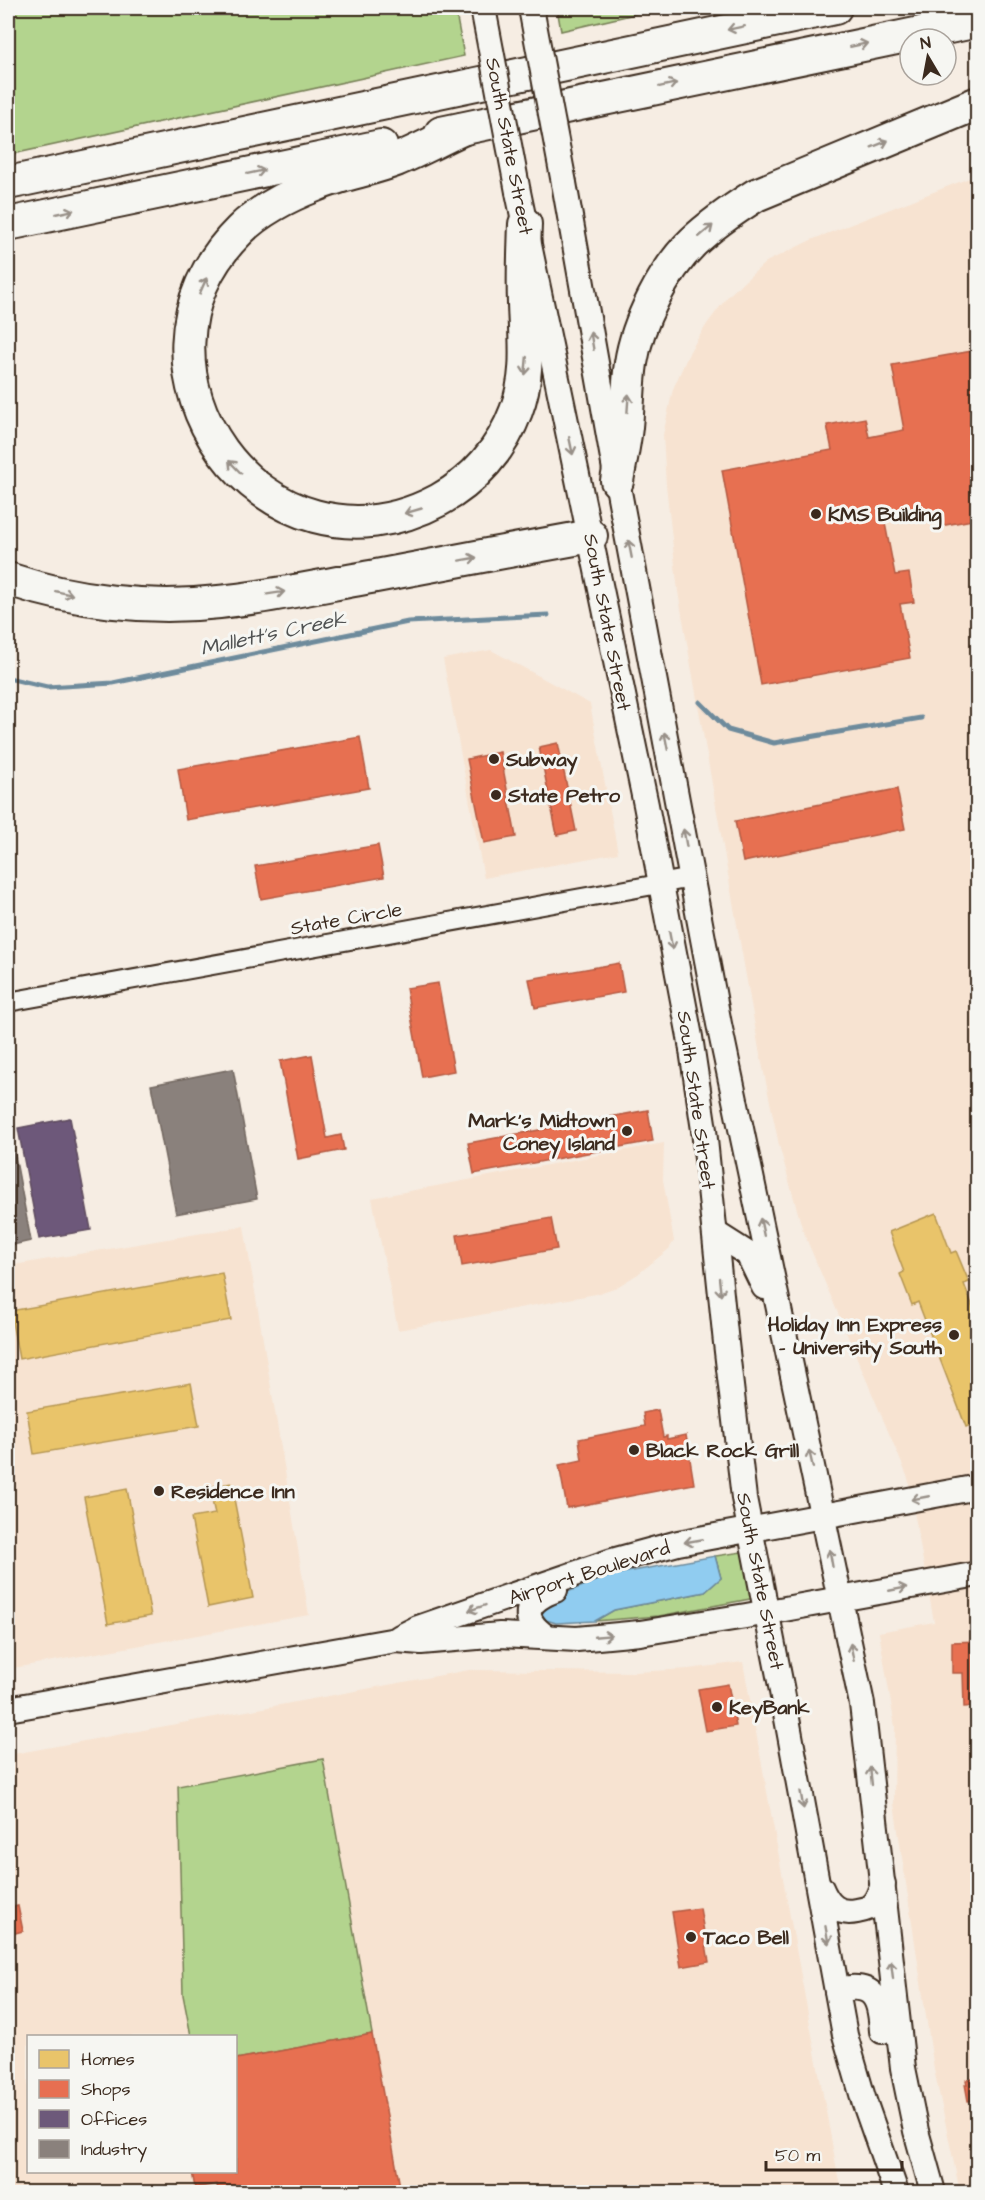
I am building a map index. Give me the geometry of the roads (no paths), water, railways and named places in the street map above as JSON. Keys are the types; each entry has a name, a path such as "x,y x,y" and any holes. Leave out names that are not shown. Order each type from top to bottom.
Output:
{"highway":[{"path":"65,171 162,139 668,26 726,8"},
{"path":"8,183 835,8"},
{"path":"8,224 978,21"},
{"path":"617,481 626,430 631,362 640,333 650,305 671,270 692,243 724,216 756,195 978,103"},
{"path":"462,129 396,160 316,185 269,208 241,229 220,253 201,287 192,320 189,351 193,391 207,429 226,457 247,479 273,500 308,515 340,521 378,521 423,508 458,489 485,464 504,436 517,410 525,376 527,346 524,304 525,224"},
{"path":"8,579 100,600 153,605 218,603 312,588 591,536"}],"main road":[{"name":"South State Street","path":"483,8 518,192 646,805 659,884 692,1048 704,1130 741,1476 845,2035 875,2135 896,2193"},
{"name":"South State Street","path":"531,8 721,1035 824,1516 866,1730 903,2068 931,2184"},
{"path":"591,536 604,526 613,507 617,481"},
{"path":"715,1233 748,1254 763,1282 778,1349 804,1425"},
{"name":"Airport Boulevard","path":"396,1640 418,1628 612,1561 678,1543 978,1487"},
{"path":"545,1636 531,1624 528,1614 532,1602 541,1595 593,1577 612,1561"},
{"name":"Airport Boulevard","path":"8,1709 396,1640 421,1642 500,1635 577,1639 640,1633 840,1600 978,1574"},
{"path":"816,1877 826,1900 832,1907 847,1913 871,1906 877,1899 883,1884"},
{"path":"837,1990 848,1987 859,1989 870,1992 879,2000 892,2085 910,2103"},
{"path":"858,2082 879,2106 904,2179 931,2184"},
{"path":"875,2135 886,2193"}],"street":[{"path":"646,805 677,799"},
{"name":"State Circle","path":"8,1002 692,878"}],"water":[{"path":"715,1556 721,1578 705,1592 614,1610 595,1621 556,1623 546,1620 542,1614 546,1604 552,1598 611,1575"}],"waterway":[{"name":"Mallett's Creek","path":"8,678 47,687 113,683 408,622 548,615"},
{"name":"Mallett's Creek","path":"700,702 728,730 774,743 921,718"}],"place":[{"name":"KMS Building","path":"816,514"},
{"name":"Subway","path":"494,759"},
{"name":"State Petro","path":"496,795"},
{"name":"Mark's Midtown Coney Island","path":"627,1131"},
{"name":"Holiday Inn Express - University South","path":"954,1335"},
{"name":"Black Rock Grill","path":"634,1450"},
{"name":"Residence Inn","path":"159,1491"},
{"name":"KeyBank","path":"717,1707"},
{"name":"Taco Bell","path":"691,1937"}]}
